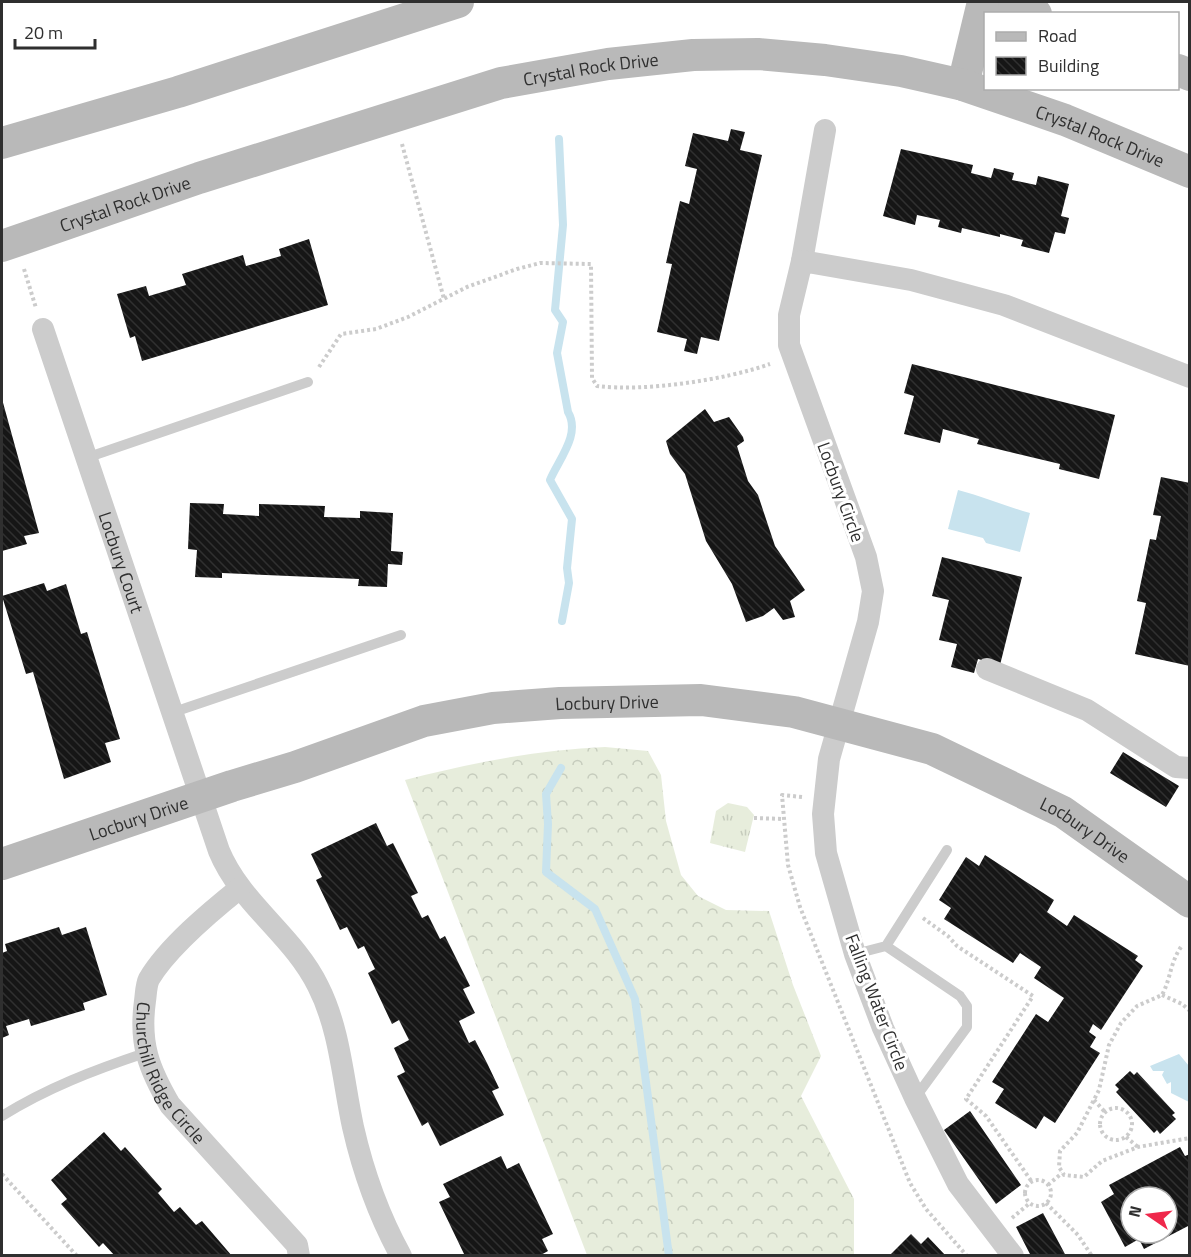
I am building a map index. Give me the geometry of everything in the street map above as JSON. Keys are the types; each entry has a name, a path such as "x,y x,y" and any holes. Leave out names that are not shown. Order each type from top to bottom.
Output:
{"main road":[{"path":"2,143 178,92 458,2"},
{"path":"963,85 983,2"},
{"path":"997,2 1030,12"},
{"name":"Crystal Rock Drive","path":"12,255 199,178 501,82 608,64 693,55 758,54 901,71 963,85 1065,120 1190,172"},
{"name":"Locbury Drive","path":"2,864 296,767 424,722 493,708 560,703 701,700 794,712 932,749 1063,812 1190,902"}],"street":[{"name":"Locbury Circle","path":"825,130 802,261 789,315 789,345 866,556 873,591 868,622 839,723"},
{"path":"802,261 911,280 1004,305 1190,377"},
{"name":"Locbury Court","path":"43,329 174,712 200,797"},
{"path":"987,669 1087,710 1176,767 1190,768"},
{"name":"Falling Water Circle","path":"839,723 825,778 823,814 826,853 855,954 883,1028 958,1184 1013,1256"},
{"path":"200,797 227,870 300,957 318,986 331,1017 354,1129 371,1186 400,1256"},
{"name":"Churchill Ridge Circle","path":"240,888 170,950 148,981 142,1021 145,1053 154,1079 170,1106 297,1245 299,1256"}],"lane":[{"path":"86,458 308,382"},
{"path":"174,712 401,635"},
{"path":"855,954 886,946 947,850"},
{"path":"886,946 960,996 969,1012 966,1027 915,1098"},
{"path":"2,1116 33,1097 81,1075 145,1053"}],"path":[{"path":"400,138 444,298"},
{"path":"12,255 43,329"},
{"path":"308,382 341,334 376,328 516,269 540,263 591,264 592,378 597,386 690,382 749,371 793,356"},
{"path":"754,818 783,819"},
{"path":"910,908 948,936 957,946 1033,996 966,1100 986,1116 1032,1182"},
{"path":"1062,1173 1058,1158 1060,1151 1077,1133 1099,1090 1109,1045 1121,1023 1137,1006 1161,994 1169,978 1172,959 1181,947"},
{"path":"1161,994 1182,1004 1190,1011"},
{"path":"1094,1100 1105,1112"},
{"path":"1118,1108 1127,1113 1132,1123 1126,1137 1110,1140 1102,1134 1099,1124 1105,1112 1118,1108"},
{"path":"1126,1137 1138,1147"},
{"path":"1062,1173 1071,1177 1084,1177 1102,1161 1138,1147 1190,1138"},
{"path":"1048,1185 1062,1173"},
{"path":"2,1174 77,1256"},
{"path":"1040,1181 1048,1185 1051,1194 1046,1203 1037,1206 1030,1203 1026,1192 1032,1182 1040,1181"},
{"path":"1006,1223 1030,1203"},
{"path":"1046,1203 1078,1235 1092,1256"}],"green space":[{"path":"605,747 648,751 661,775 666,821 681,875 698,896 726,910 769,911 793,985 821,1056 801,1096 854,1199 854,1255 587,1255 405,780 504,758"},
{"path":"728,803 747,807 754,815 745,852 710,843 716,811"}],"water":[{"path":"958,490 1030,513 1020,552 986,543 983,538 948,529"},
{"path":"1179,1054 1189,1066 1189,1102 1171,1093 1171,1082 1167,1084 1162,1075 1164,1071 1153,1071 1150,1066"}],"building":[{"path":"731,129 745,132 740,150 762,155 719,341 701,337 697,354 684,351 687,339 657,332 672,264 666,263 680,201 689,204 697,169 685,166 693,133 728,141"},
{"path":"901,149 973,165 971,173 991,178 994,168 1014,173 1012,180 1036,185 1038,176 1069,184 1061,216 1069,218 1065,234 1055,232 1049,253 1021,246 1023,240 1000,234 1000,237 962,228 961,233 938,227 940,220 917,215 915,225 883,216"},
{"path":"309,239 328,305 142,361 135,336 130,338 117,294 146,286 149,296 186,285 182,274 243,255 246,266 281,256 279,249"},
{"path":"912,364 1115,415 1099,479 1059,469 1060,464 977,444 979,439 943,429 940,443 904,434 914,396 904,393"},
{"path":"2,399 39,533 24,536 27,544 2,551"},
{"path":"705,409 714,422 729,417 743,437 744,441 737,446 748,481 758,495 775,546 805,590 790,601 795,617 783,620 774,608 763,616 746,622 732,584 706,541 685,474 670,454 666,441"},
{"path":"1161,477 1190,483 1190,666 1135,654 1146,603 1137,601 1150,539 1156,540 1161,516 1153,515"},
{"path":"190,503 224,504 223,514 259,516 259,504 325,506 324,517 360,518 360,511 393,513 391,551 403,552 402,565 388,564 387,587 358,586 359,579 222,573 222,578 195,577 197,550 188,549"},
{"path":"942,557 1022,577 1000,665 978,659 974,673 951,667 957,644 939,640 949,600 932,596"},
{"path":"44,583 47,591 66,584 81,634 87,632 120,739 105,743 111,762 64,779 33,672 26,674 2,596"},
{"path":"1123,752 1179,786 1166,807 1110,773"},
{"path":"376,823 387,846 393,843 418,893 411,896 422,918 428,915 440,939 445,936 470,986 463,989 475,1013 459,1021 469,1043 475,1040 499,1088 492,1091 504,1115 440,1146 428,1122 422,1126 397,1076 405,1072 394,1048 409,1040 399,1020 392,1024 368,973 375,969 364,946 358,949 347,927 340,930 316,880 322,877 311,854"},
{"path":"985,855 1054,900 1047,912 1067,926 1074,915 1138,956 1135,960 1143,966 1101,1030 1093,1024 1089,1032 1096,1037 1090,1047 1100,1053 1055,1123 1044,1116 1036,1129 995,1103 1004,1089 992,1082 1036,1014 1048,1022 1064,998 1034,978 1041,967 1020,953 1013,963 944,919 951,908 939,900 966,857 979,866"},
{"path":"59,927 62,935 86,927 107,995 83,1003 85,1010 31,1026 29,1019 6,1026 9,1035 2,1038 2,953 7,951 5,944"},
{"path":"1130,1071 1134,1075 1137,1072 1175,1113 1172,1115 1176,1119 1160,1134 1157,1130 1154,1133 1116,1092 1119,1089 1115,1085"},
{"path":"970,1111 1021,1185 996,1204 944,1130"},
{"path":"104,1132 121,1151 125,1147 162,1189 158,1193 174,1212 180,1207 196,1225 202,1221 232,1256 115,1256 103,1243 99,1247 61,1204 67,1199 51,1180"},
{"path":"1180,1147 1185,1156 1190,1154 1190,1225 1179,1231 1179,1185 1119,1185 1119,1236 1101,1202 1114,1194 1109,1185"},
{"path":"501,1156 507,1169 519,1163 553,1234 542,1239 548,1251 539,1256 465,1256 439,1202 450,1197 443,1184"},
{"path":"1043,1213 1066,1256 1031,1256 1016,1227"},
{"path":"911,1234 921,1244 928,1237 946,1256 889,1256"}],"waterway":[{"path":"559,139 563,225 555,310 563,322 557,353 572,429 567,446 550,480 572,519 567,568 569,583 562,621"},
{"path":"561,768 546,794 548,824 546,872 595,909 635,999 669,1256"}]}
